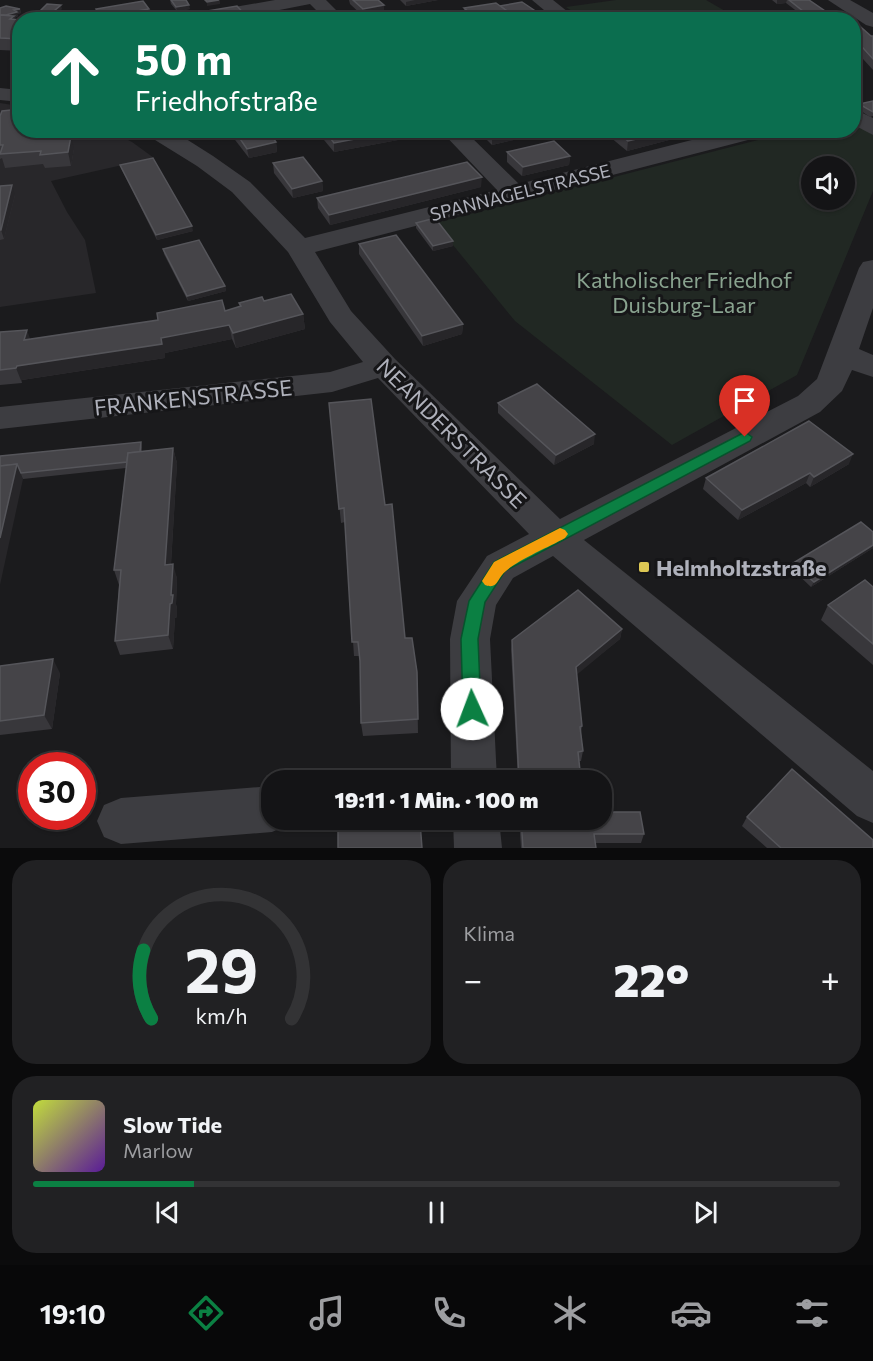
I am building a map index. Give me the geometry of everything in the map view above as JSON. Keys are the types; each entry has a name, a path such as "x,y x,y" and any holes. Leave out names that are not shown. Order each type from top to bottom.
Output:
{"street":[{"path":"239,12 306,0"},
{"path":"316,0 329,12"},
{"path":"541,0 557,12"},
{"path":"837,0 858,12"},
{"name":"NEANDERSTRASSE","path":"168,138 241,187 299,248 340,316 384,366 555,537"},
{"path":"459,138 514,194"},
{"name":"SPANNAGELSTRASSE","path":"299,248 514,194 718,138"},
{"path":"474,770 470,639 477,601 500,567 809,404 831,384 873,268"},
{"path":"843,354 873,367"},
{"name":"FRANKENSTRASSE","path":"0,417 332,382 384,366"},
{"path":"555,537 873,800"},
{"path":"121,820 261,810"},
{"path":"477,830 478,848"}],"shaded area":[{"path":"0,103 12,105 12,138 124,138 154,158 51,181 85,240 96,293 0,307"}],"green space":[{"path":"616,0 706,0 727,12 574,12 566,7"},
{"name":"Katholischer Friedhof Duisburg-Laar","path":"861,127 873,135 873,191 797,375 672,445 515,321 435,223 758,140 755,138 861,138"}],"building":[{"path":"171,0 186,0 189,5 176,7"},
{"path":"353,0 378,0 384,5 363,9"},
{"path":"789,0 809,0 827,12 804,12"},
{"path":"143,1 149,9 131,12 98,12 96,9"},
{"path":"522,2 534,10 507,12 500,6"},
{"path":"496,3 507,11 469,12 464,8"},
{"path":"47,4 61,5 53,12 39,12"},
{"path":"6,6 20,9 14,10 17,12 0,15 0,8"},
{"path":"237,6 242,12 201,12"},
{"path":"0,15 12,16 10,19 12,19 12,39 0,38"},
{"path":"861,27 873,36 873,59 861,46"},
{"path":"873,101 873,112 861,105"},
{"path":"12,110 12,138 71,138 68,152 40,155 41,151 0,154 3,145 0,145 2,111"},
{"path":"239,138 273,138 276,142 247,149"},
{"path":"330,138 361,138 334,143"},
{"path":"624,138 641,138 628,141"},
{"path":"554,141 570,156 523,167 507,152"},
{"path":"303,157 322,181 292,189 273,163"},
{"path":"153,158 192,226 156,235 120,165"},
{"path":"467,162 482,177 329,215 317,198"},
{"path":"12,185 1,230 0,230 0,186"},
{"path":"435,218 453,241 433,246 416,223"},
{"path":"396,235 463,324 422,336 359,244"},
{"path":"199,240 225,286 187,296 163,249"},
{"path":"291,294 303,314 233,333 229,325 161,338 162,344 0,370 0,332 27,330 24,340 158,320 157,313 222,300 225,311 241,306 239,303 262,297 264,301"},
{"path":"537,384 595,434 556,455 498,403"},
{"path":"371,399 385,505 392,504 405,638 412,638 417,672 418,719 361,723 360,661 358,642 352,642 344,508 339,509 329,403"},
{"path":"809,421 853,454 814,477 810,473 742,510 706,478"},
{"path":"141,442 140,452 128,453 127,462 21,473 17,464 0,466 0,456"},
{"path":"173,448 165,565 173,564 171,595 173,595 170,604 168,635 115,641 121,570 114,570 128,453"},
{"path":"17,464 0,538 0,466"},
{"path":"861,522 873,532 873,545 814,582 793,563"},
{"path":"865,580 873,587 873,644 828,605"},
{"path":"578,590 622,629 576,667 583,751 578,752 580,770 518,770 512,640"},
{"path":"53,659 44,715 0,721 0,666"},
{"path":"792,769 873,840 873,848 781,848 747,817"},
{"path":"612,812 640,812 644,834 594,834 596,848 523,848 522,830 612,830"},
{"path":"338,830 421,830 422,848 338,848"}],"slow traffic":[{"path":"490,581 500,567 560,534"}],"place":[{"name":"Helmholtzstraße","path":"644,567"}],"route":[{"path":"472,709 470,639 477,601 500,567 745,437"}]}
